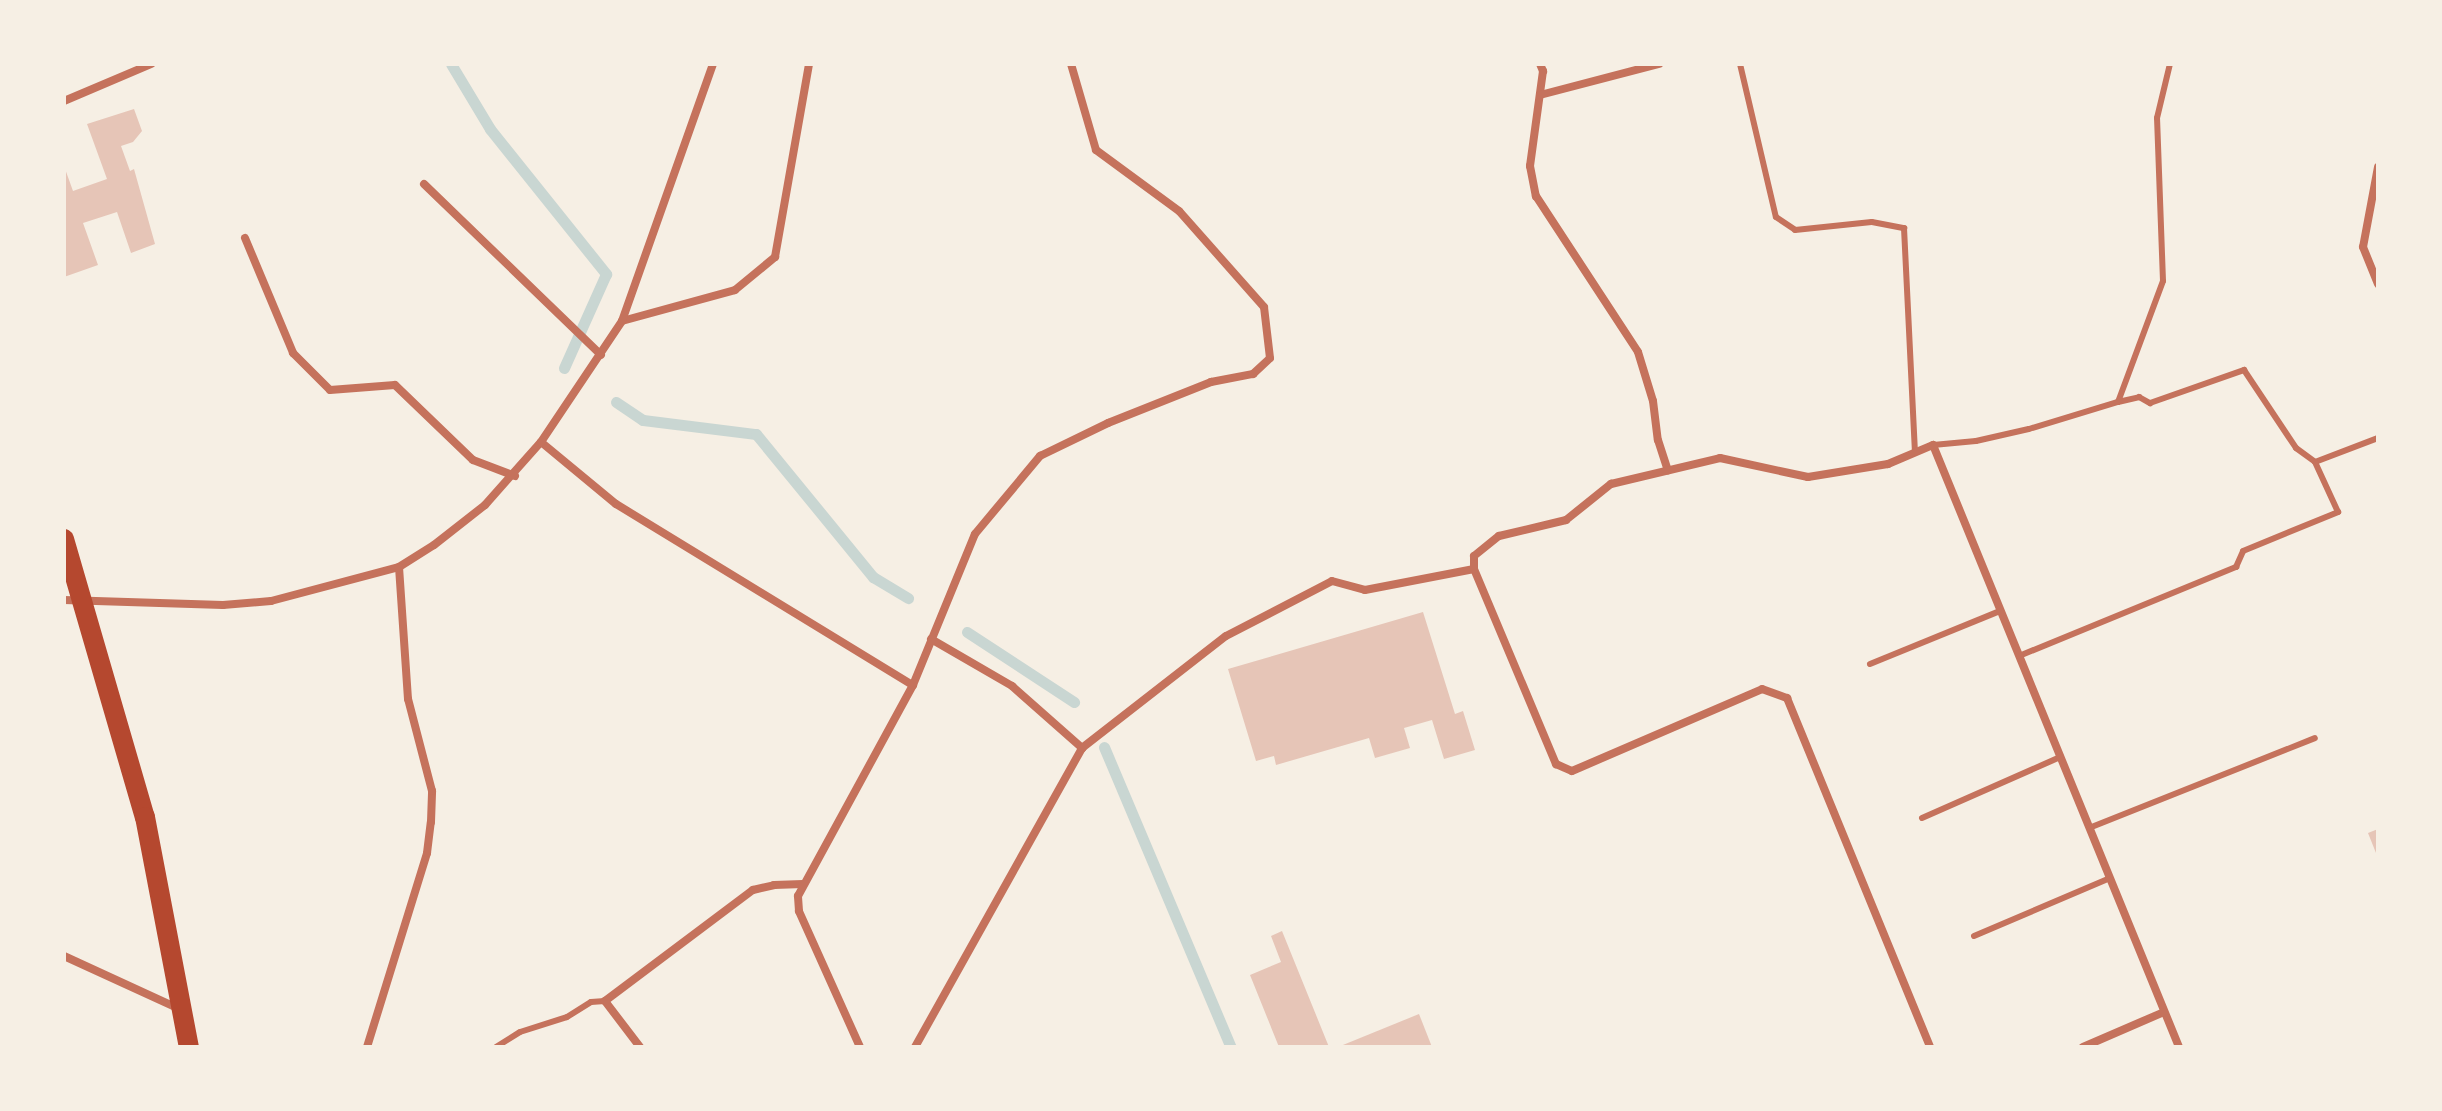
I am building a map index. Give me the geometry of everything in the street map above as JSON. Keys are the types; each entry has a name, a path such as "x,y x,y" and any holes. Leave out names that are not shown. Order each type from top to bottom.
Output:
{"main road":[{"path":"64,539 145,817 189,1047"}],"street":[{"path":"64,101 151,64"},
{"path":"64,600 223,605 271,601 399,567 434,545 485,505 515,476 541,442 622,321 713,64"},
{"path":"622,321 735,290 775,257 809,64"},
{"path":"860,1047 799,911 798,896 913,685 975,534 1040,456 1108,423 1197,388 1253,374 1270,358 1264,307 1179,211 1096,150 1071,64"},
{"path":"1540,64 1540,95 1530,166 1536,196 1638,352 1668,470"},
{"path":"1540,95 1659,64"},
{"path":"2378,167 2363,247 2378,284"},
{"path":"424,184 601,355"},
{"path":"245,238 293,353 330,390 395,385 473,460 515,476"},
{"path":"541,442 616,504 913,685"},
{"path":"1930,1047 1787,698 1762,689 1572,771 1556,764 1474,569 1474,556 1499,536 1566,520 1611,484 1668,470 1696,467 1720,458 1808,477 1888,464 1933,445 2179,1047"},
{"path":"367,1047 427,853 431,822 432,791 408,699 399,567"},
{"path":"915,1047 1082,748 1226,636 1332,581 1365,590 1474,569"},
{"path":"931,639 1012,686 1082,748"},
{"path":"640,1047 605,1001 753,890 774,885 803,884"},
{"path":"64,956 184,1011"},
{"path":"2083,1047 2164,1012"}],"lane":[{"path":"1740,64 1776,217 1795,230 1872,222 1904,228 1915,450"},
{"path":"2118,402 2163,281 2157,118 2170,64"},
{"path":"1933,445 1976,441 2029,429 2139,397 2150,403 2244,370 2296,448 2315,462 2338,512 2243,551 2236,567 2019,656"},
{"path":"2315,462 2378,438"},
{"path":"1870,664 2000,611"},
{"path":"2089,828 2315,738"},
{"path":"1922,818 2060,757"},
{"path":"1974,936 2110,878"},
{"path":"496,1047 520,1032 567,1017 591,1002 605,1001"}],"building":[{"path":"134,109 142,131 133,142 121,146 130,171 134,169 155,244 131,253 117,212 83,223 98,265 64,277 64,166 73,191 107,179 87,124"},
{"path":"1423,612 1455,714 1463,711 1475,750 1444,759 1432,720 1404,728 1410,748 1375,758 1369,738 1276,765 1274,756 1256,761 1228,669"},
{"path":"2378,829 2378,858 2368,833"},
{"path":"1282,931 1329,1047 1279,1047 1250,975 1281,962 1271,936"},
{"path":"1419,1014 1432,1047 1338,1047"}],"waterway":[{"path":"451,64 490,129 606,274 564,368"},
{"path":"616,402 643,420 756,434 873,577 908,598"},
{"path":"967,632 1074,702"},
{"path":"1104,747 1231,1047"}]}
